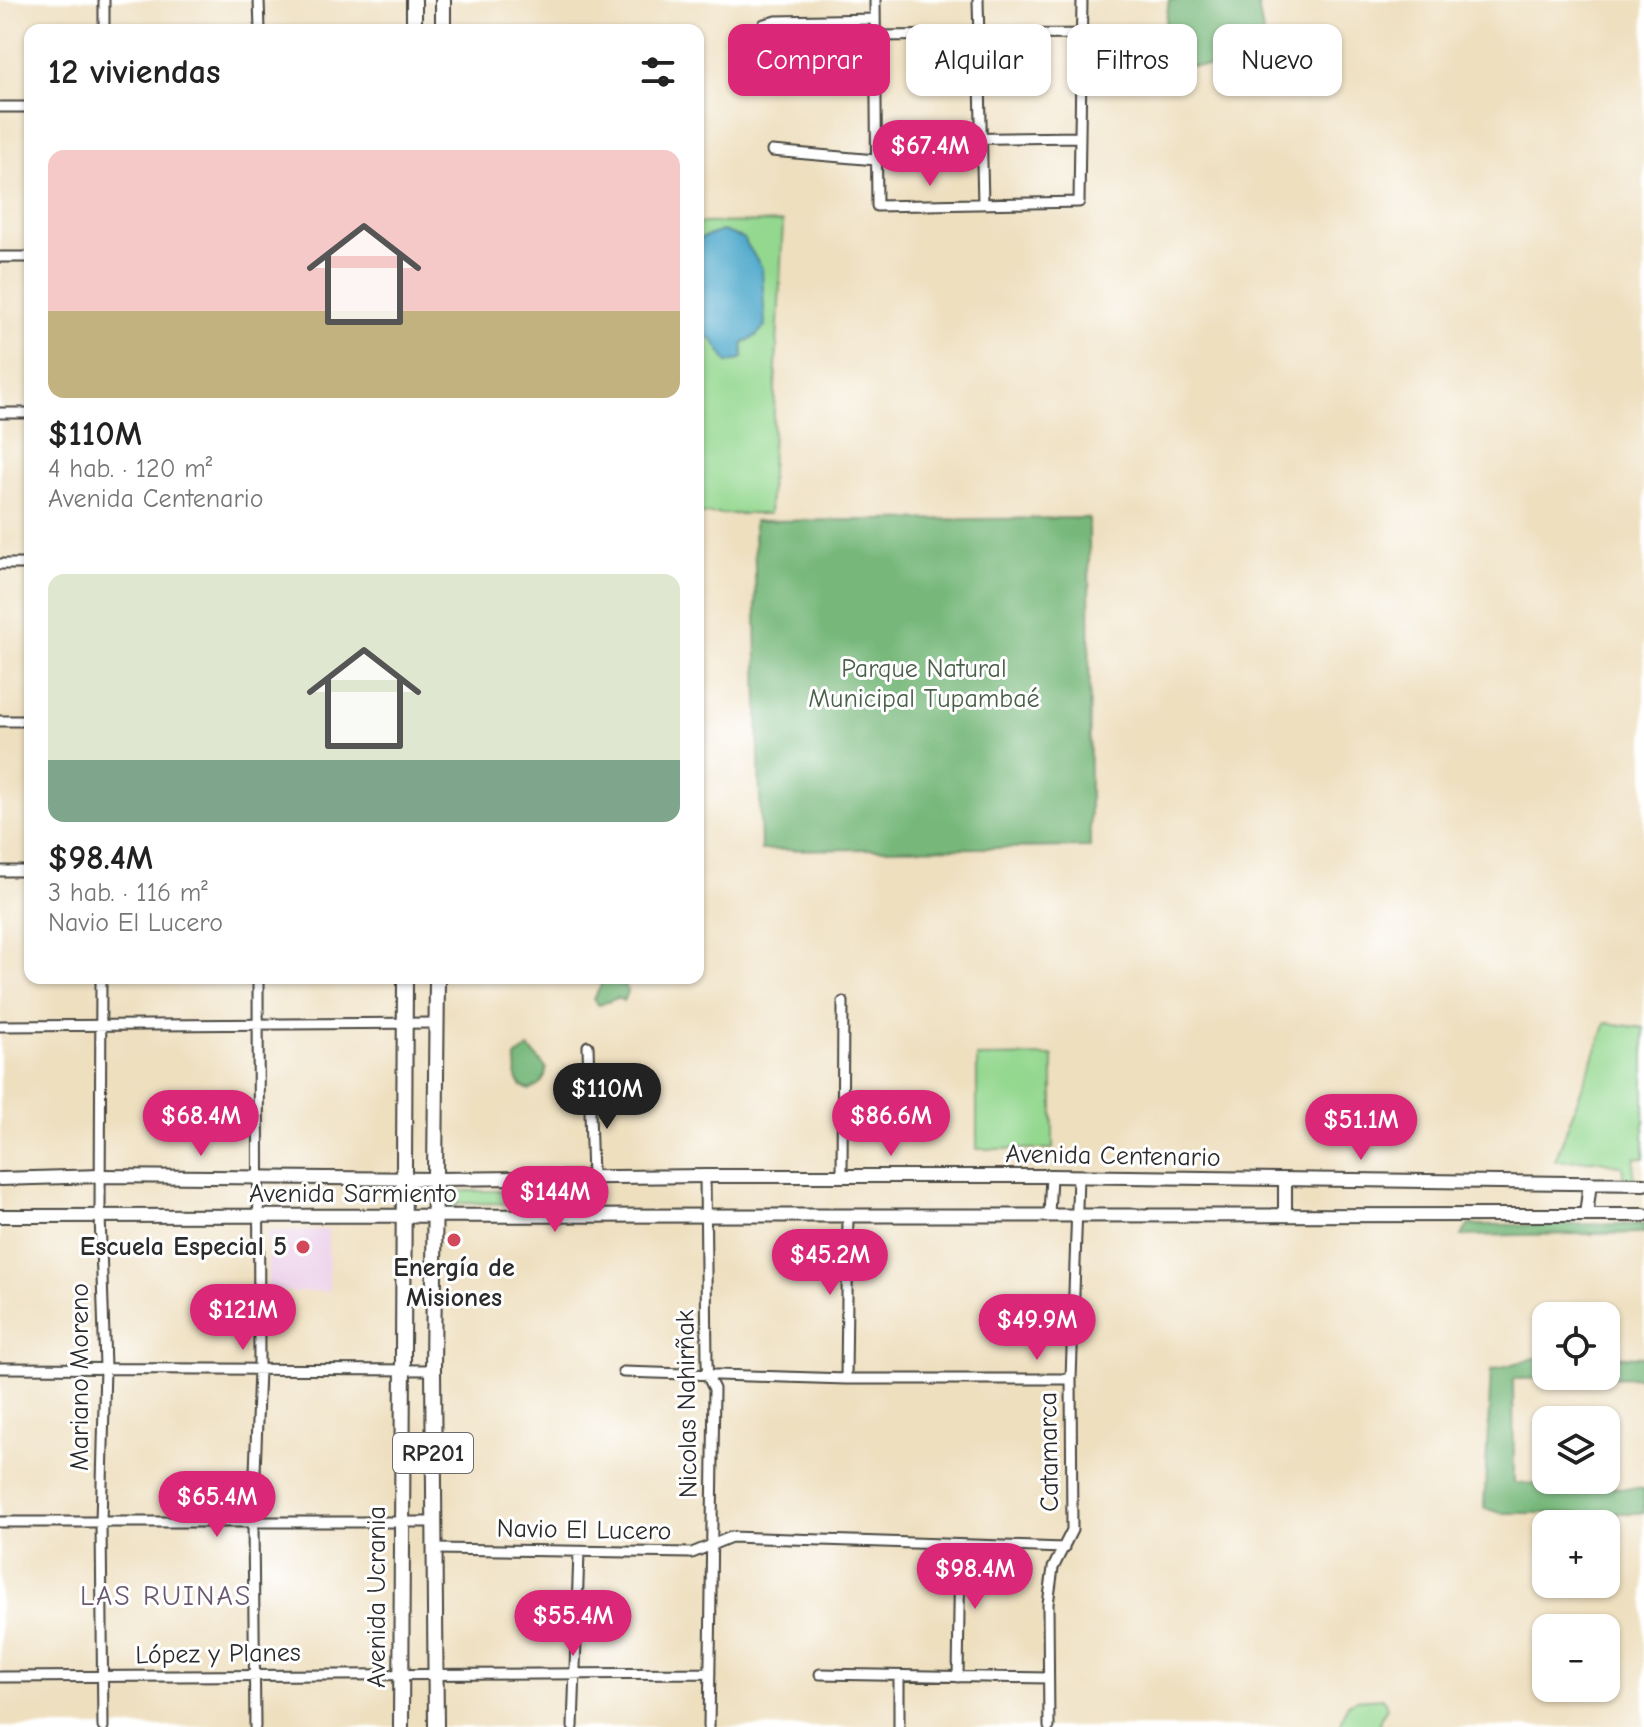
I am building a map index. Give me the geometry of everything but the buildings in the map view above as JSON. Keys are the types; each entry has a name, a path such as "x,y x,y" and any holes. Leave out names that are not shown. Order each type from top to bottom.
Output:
{"main road":[{"path":"414,0 414,24"},
{"path":"443,0 443,24"},
{"name":"RP201","path":"403,1179 405,984"},
{"name":"RP201","path":"436,1727 433,1370 437,984"},
{"name":"Avenida Sarmiento","path":"0,1179 101,1176 437,1179"},
{"name":"Avenida Centenario","path":"437,1179 1051,1176 1644,1184"},
{"name":"Avenida Ucrania","path":"401,1727 403,1179"},
{"path":"1285,1180 1285,1215"},
{"path":"1586,1215 1590,1183"},
{"path":"706,1215 1644,1215"},
{"name":"Avenida Sarmiento","path":"0,1216 706,1215"}],"street":[{"path":"104,0 104,24"},
{"path":"259,0 260,24"},
{"path":"875,0 875,24"},
{"path":"978,0 979,24"},
{"path":"1081,24 1082,0"},
{"path":"764,24 776,21 875,19"},
{"path":"876,96 877,206 1079,202 1080,96"},
{"path":"981,96 983,204"},
{"path":"0,107 24,107"},
{"path":"877,140 1080,137"},
{"path":"772,151 876,160"},
{"path":"0,257 24,257"},
{"path":"0,413 24,413"},
{"path":"0,564 24,564"},
{"path":"0,721 24,721"},
{"path":"0,871 24,871"},
{"name":"Mariano Moreno","path":"101,984 100,1215 105,1367 101,1523 105,1677 103,1727"},
{"path":"255,1727 253,1523 259,1370 258,984"},
{"path":"842,1176 843,1002"},
{"path":"0,1026 437,1023"},
{"path":"588,1046 592,1177 590,1217"},
{"name":"Nicolas Nahirñak","path":"705,1176 708,1377 714,1389 709,1727"},
{"path":"1049,1215 1051,1176"},
{"path":"1071,1379 1078,1177"},
{"path":"846,1379 848,1215"},
{"path":"0,1368 433,1370"},
{"name":"Catamarca","path":"623,1372 708,1377 1071,1379 1072,1530 1053,1568 1048,1604 1049,1727"},
{"path":"0,1522 434,1522"},
{"name":"Navio El Lucero","path":"435,1549 692,1553 731,1537 1064,1548"},
{"path":"958,1677 960,1545"},
{"path":"573,1727 579,1552"},
{"name":"López y Planes","path":"0,1677 710,1673"},
{"path":"820,1674 1048,1678"},
{"path":"899,1676 899,1727"}],"shaded area":[{"path":"328,1230 329,1291 268,1292 267,1231"}],"green space":[{"path":"1169,0 1257,0 1261,24 1213,24 1213,67 1197,66 1197,24 1165,24"},
{"path":"783,222 769,514 704,514 704,223"},
{"name":"Parque Natural Municipal Tupambaé","path":"1089,518 1090,847 761,850 754,521"},
{"path":"619,984 625,986 628,992 624,1001 617,998 599,1005 593,999 601,986"},
{"path":"1606,1023 1644,1028 1644,1158 1635,1157 1633,1180 1624,1181 1622,1166 1595,1160 1555,1161"},
{"path":"529,1048 546,1068 542,1082 529,1090 521,1086 516,1077 516,1056"},
{"path":"1053,1056 1053,1149 977,1149 977,1057"},
{"path":"450,1185 460,1191 568,1191 573,1186 580,1186 585,1198 580,1210 568,1204 459,1203 453,1210 444,1205 445,1189"},
{"path":"1644,1224 1644,1233 1461,1236 1469,1225"},
{"path":"1620,1356 1644,1357 1644,1377 1620,1377"},
{"path":"1532,1359 1532,1379 1513,1379 1514,1483 1532,1484 1532,1494 1620,1494 1620,1488 1644,1489 1644,1513 1532,1510 1532,1513 1501,1513 1484,1508 1491,1370"},
{"path":"1383,1698 1387,1707 1380,1727 1340,1727 1347,1704 1356,1700"}],"water":[{"path":"722,231 743,238 762,268 765,326 756,336 743,343 743,358 728,363 713,340 704,336 704,237"}],"place":[{"name":"Energía de Misiones","path":"454,1240"},
{"name":"Escuela Especial 5","path":"303,1247"}],"district":[{"name":"LAS RUINAS","path":"166,1596"}]}
